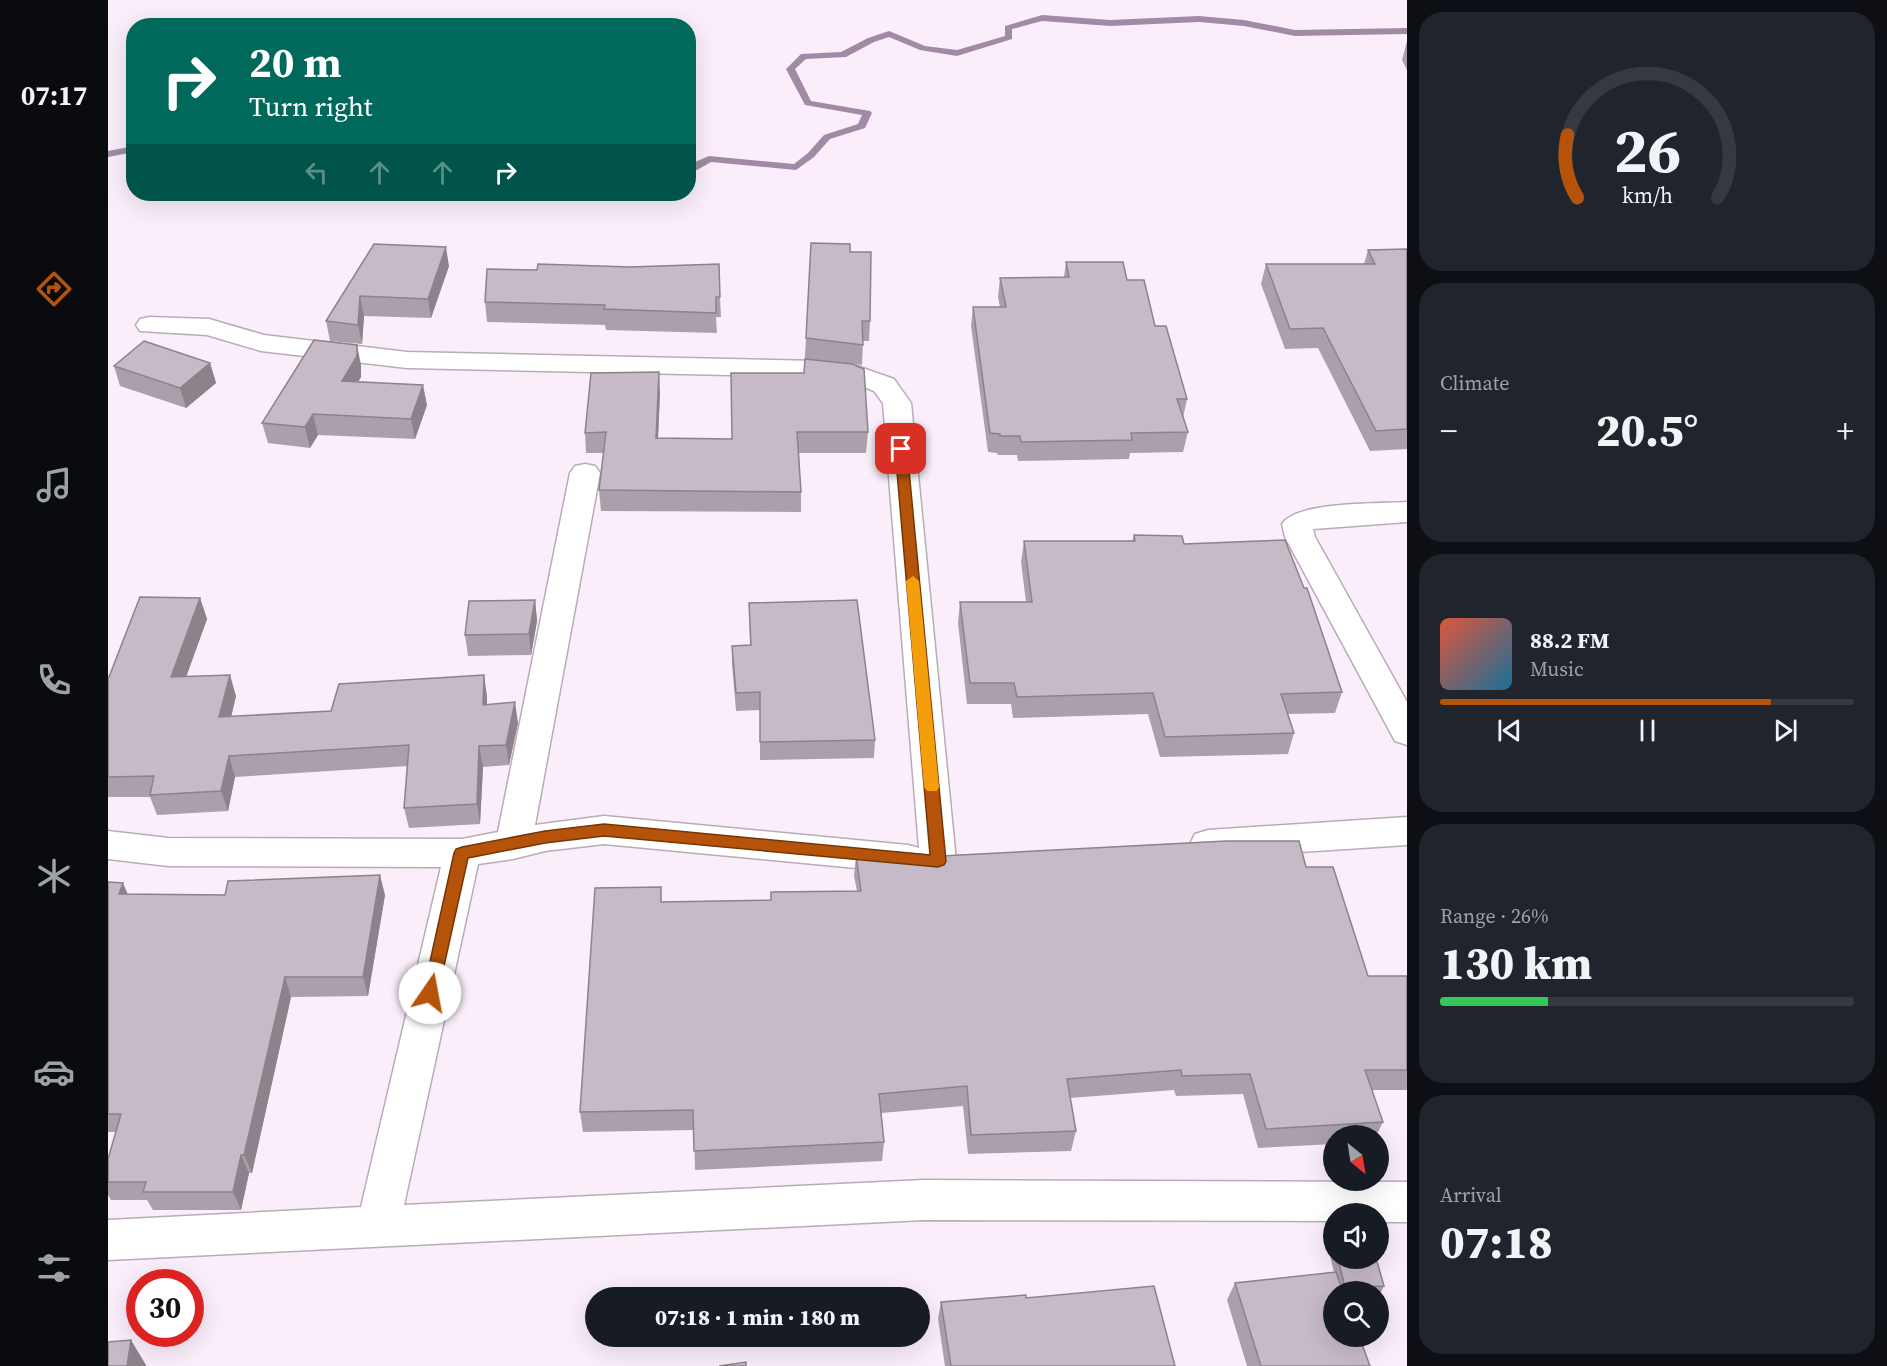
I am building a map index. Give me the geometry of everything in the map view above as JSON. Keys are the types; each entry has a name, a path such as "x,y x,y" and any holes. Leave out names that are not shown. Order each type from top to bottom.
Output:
{"street":[{"path":"149,325 209,327 261,343 406,360 816,369 857,374 884,385 897,403 938,861"},
{"path":"513,845 585,473"},
{"path":"1407,512 1313,518 1297,524 1300,537 1407,732"},
{"path":"108,845 168,852 462,853 545,837 604,830 938,861 973,859"},
{"path":"1173,846 1407,831"},
{"path":"378,1226 462,853"},
{"path":"108,1240 924,1200 1407,1202"}],"building":[{"path":"811,243 850,244 850,252 871,252 870,321 862,321 863,345 806,338"},
{"path":"374,244 446,247 428,299 360,296 358,325 326,321"},
{"path":"1407,249 1407,429 1376,431 1323,328 1290,329 1266,264 1375,264 1368,250"},
{"path":"1066,262 1123,262 1127,280 1144,280 1155,326 1166,326 1187,399 1177,399 1188,432 1131,433 1132,440 1021,442 1020,436 1000,436 1000,434 990,433 973,307 1006,307 1000,278 1069,277"},
{"path":"538,264 630,267 719,264 720,297 716,297 716,313 604,309 605,305 485,302 487,269 537,270"},
{"path":"314,340 357,345 357,356 342,381 423,385 411,419 313,414 305,427 262,423"},
{"path":"144,341 210,363 180,388 114,366"},
{"path":"805,359 852,364 864,369 868,432 797,432 801,492 599,490 606,432 585,433 591,373 659,372 656,438 732,439 731,373 804,373"},
{"path":"1134,535 1182,536 1184,544 1285,540 1304,588 1307,588 1342,692 1281,694 1294,733 1165,737 1153,693 1017,697 1014,683 970,683 960,602 1032,602 1024,541 1135,541"},
{"path":"140,597 200,598 171,677 230,675 219,717 331,711 339,684 484,675 483,705 515,702 506,745 479,746 477,804 404,808 409,745 229,756 221,791 150,795 154,776 108,777 108,677"},
{"path":"535,600 529,634 465,635 469,601"},
{"path":"857,600 875,740 760,742 760,692 736,693 732,646 751,645 749,603"},
{"path":"1226,841 1299,841 1306,867 1333,867 1368,976 1407,976 1407,1070 1365,1070 1383,1122 1266,1129 1250,1074 1182,1076 1181,1070 1067,1079 1076,1131 971,1135 967,1086 879,1094 884,1142 694,1151 693,1110 580,1112 595,888 661,887 661,902 771,900 771,892 861,891 856,855 895,852 941,856"},
{"path":"380,875 363,977 285,977 244,1155 241,1155 233,1192 143,1192 146,1182 108,1182 108,1159 121,1114 108,1114 108,882 123,883 119,894 225,895 228,881"},
{"path":"1341,1269 1379,1269 1383,1281 1343,1281"},
{"path":"1336,1272 1339,1281 1323,1281 1323,1347 1363,1347 1370,1366 1261,1366 1235,1283"},
{"path":"1154,1286 1175,1366 951,1366 941,1302 1026,1295 1026,1298"},
{"path":"126,1340 126,1347 130,1347 127,1366 108,1366 108,1342"},
{"path":"746,1362 746,1366 719,1366"}],"waterway":[{"path":"696,167 709,159 796,167 811,155 827,137 862,126 867,113 808,103 790,69 804,56 843,55 871,40 889,34 923,48 957,53 1009,37 1008,28 1042,18 1110,23 1199,19 1244,23 1295,33 1407,31"},
{"path":"108,154 126,151"}],"slow traffic":[{"path":"913,581 932,787"}],"route":[{"path":"430,993 462,853 545,837 604,830 938,861 901,449"}]}
